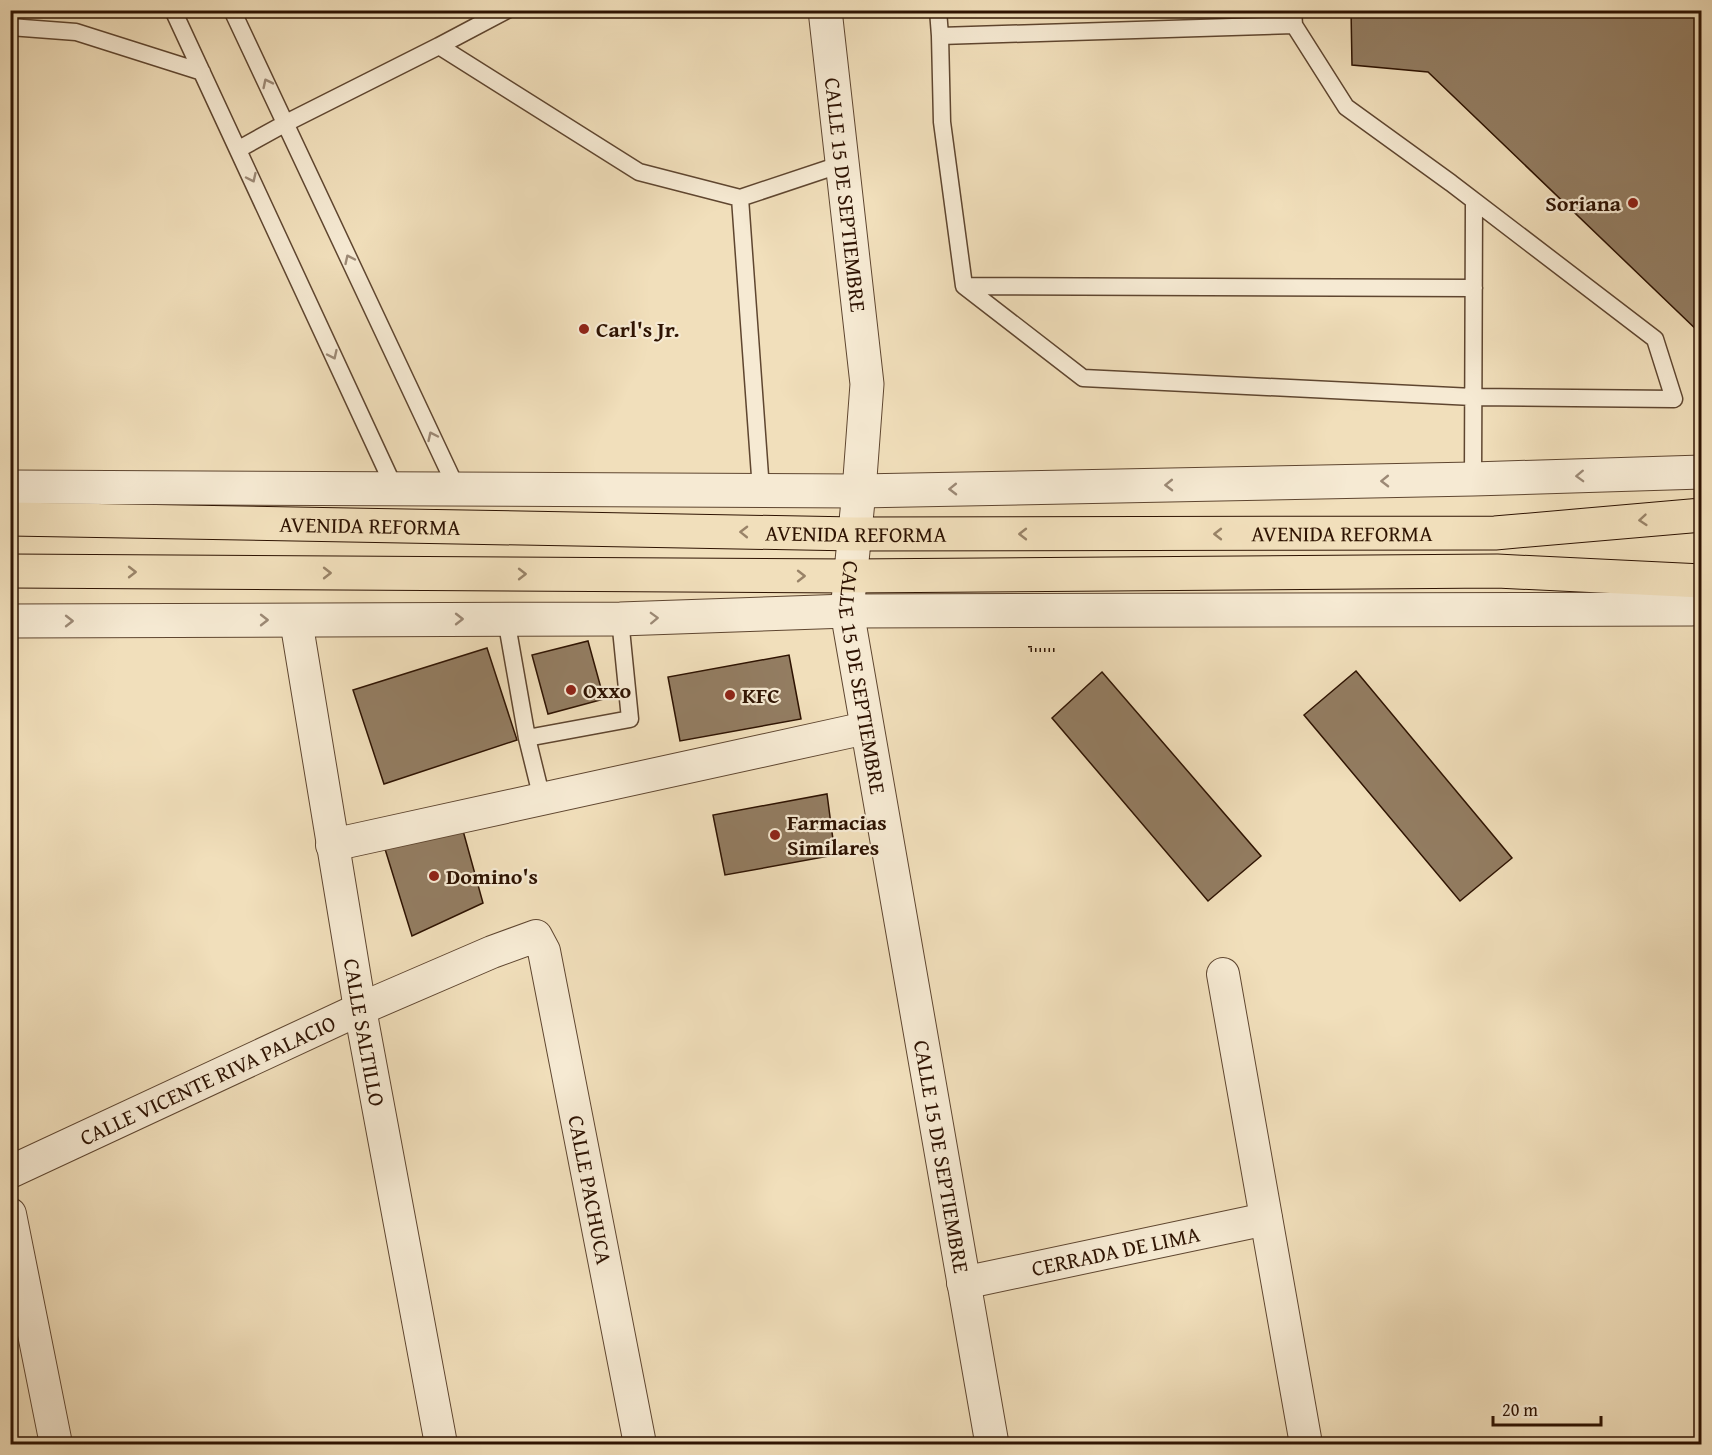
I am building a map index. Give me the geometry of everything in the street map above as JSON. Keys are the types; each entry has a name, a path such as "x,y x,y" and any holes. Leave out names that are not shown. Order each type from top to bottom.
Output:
{"main road":[{"name":"AVENIDA REFORMA","path":"10,519 855,534 1495,533 1701,515"},
{"name":"AVENIDA REFORMA","path":"10,571 850,576 1497,572 1701,581"}],"street":[{"name":"CALLE 15 DE SEPTIEMBRE","path":"825,10 867,384 847,611 992,1444"},
{"name":"AVENIDA REFORMA","path":"10,487 859,491 1473,479 1701,472"},
{"path":"10,621 620,619 847,611 1692,609 1701,606"},
{"name":"CALLE SALTILLO","path":"296,620 360,1009 441,1444"},
{"path":"332,845 866,728"},
{"name":"CALLE VICENTE RIVA PALACIO","path":"10,1172 360,1009 492,952 536,936"},
{"name":"CALLE PACHUCA","path":"536,936 544,951 640,1444"},
{"path":"1223,974 1306,1444"},
{"path":"10,1214 56,1444"},
{"name":"CERRADA DE LIMA","path":"963,1283 1266,1219"}],"lane":[{"path":"173,10 395,489"},
{"path":"232,10 457,489"},
{"path":"238,149 507,10"},
{"path":"938,10 942,122 964,286 1083,378 1473,397 1674,399 1655,339 1346,107 1293,18 940,36"},
{"path":"10,27 76,32 202,72"},
{"path":"439,46 639,172 740,198 842,164"},
{"path":"740,198 761,490"},
{"path":"1473,479 1474,201"},
{"path":"964,286 1474,288"},
{"path":"506,619 527,738 542,799"},
{"path":"527,738 630,719 620,619"}],"building":[{"name":"Soriana","path":"1351,10 1702,10 1702,335 1428,72 1352,65"},
{"path":"588,641 604,699 548,714 532,655"},
{"path":"487,648 517,740 384,784 353,690"},
{"path":"789,655 801,719 680,741 668,677"},
{"path":"1356,671 1512,858 1460,901 1304,715"},
{"path":"1102,672 1261,856 1208,901 1052,718"},
{"name":"Farmacias Similares","path":"827,794 835,855 725,875 713,815"},
{"name":"Domino's","path":"462,827 483,903 412,936 385,849"}],"place":[{"name":"Soriana","path":"1633,203"},
{"name":"Carl's Jr.","path":"584,329"},
{"name":"Oxxo","path":"571,690"},
{"name":"KFC","path":"730,695"},
{"name":"Farmacias Similares","path":"775,835"},
{"name":"Domino's","path":"434,876"}]}
